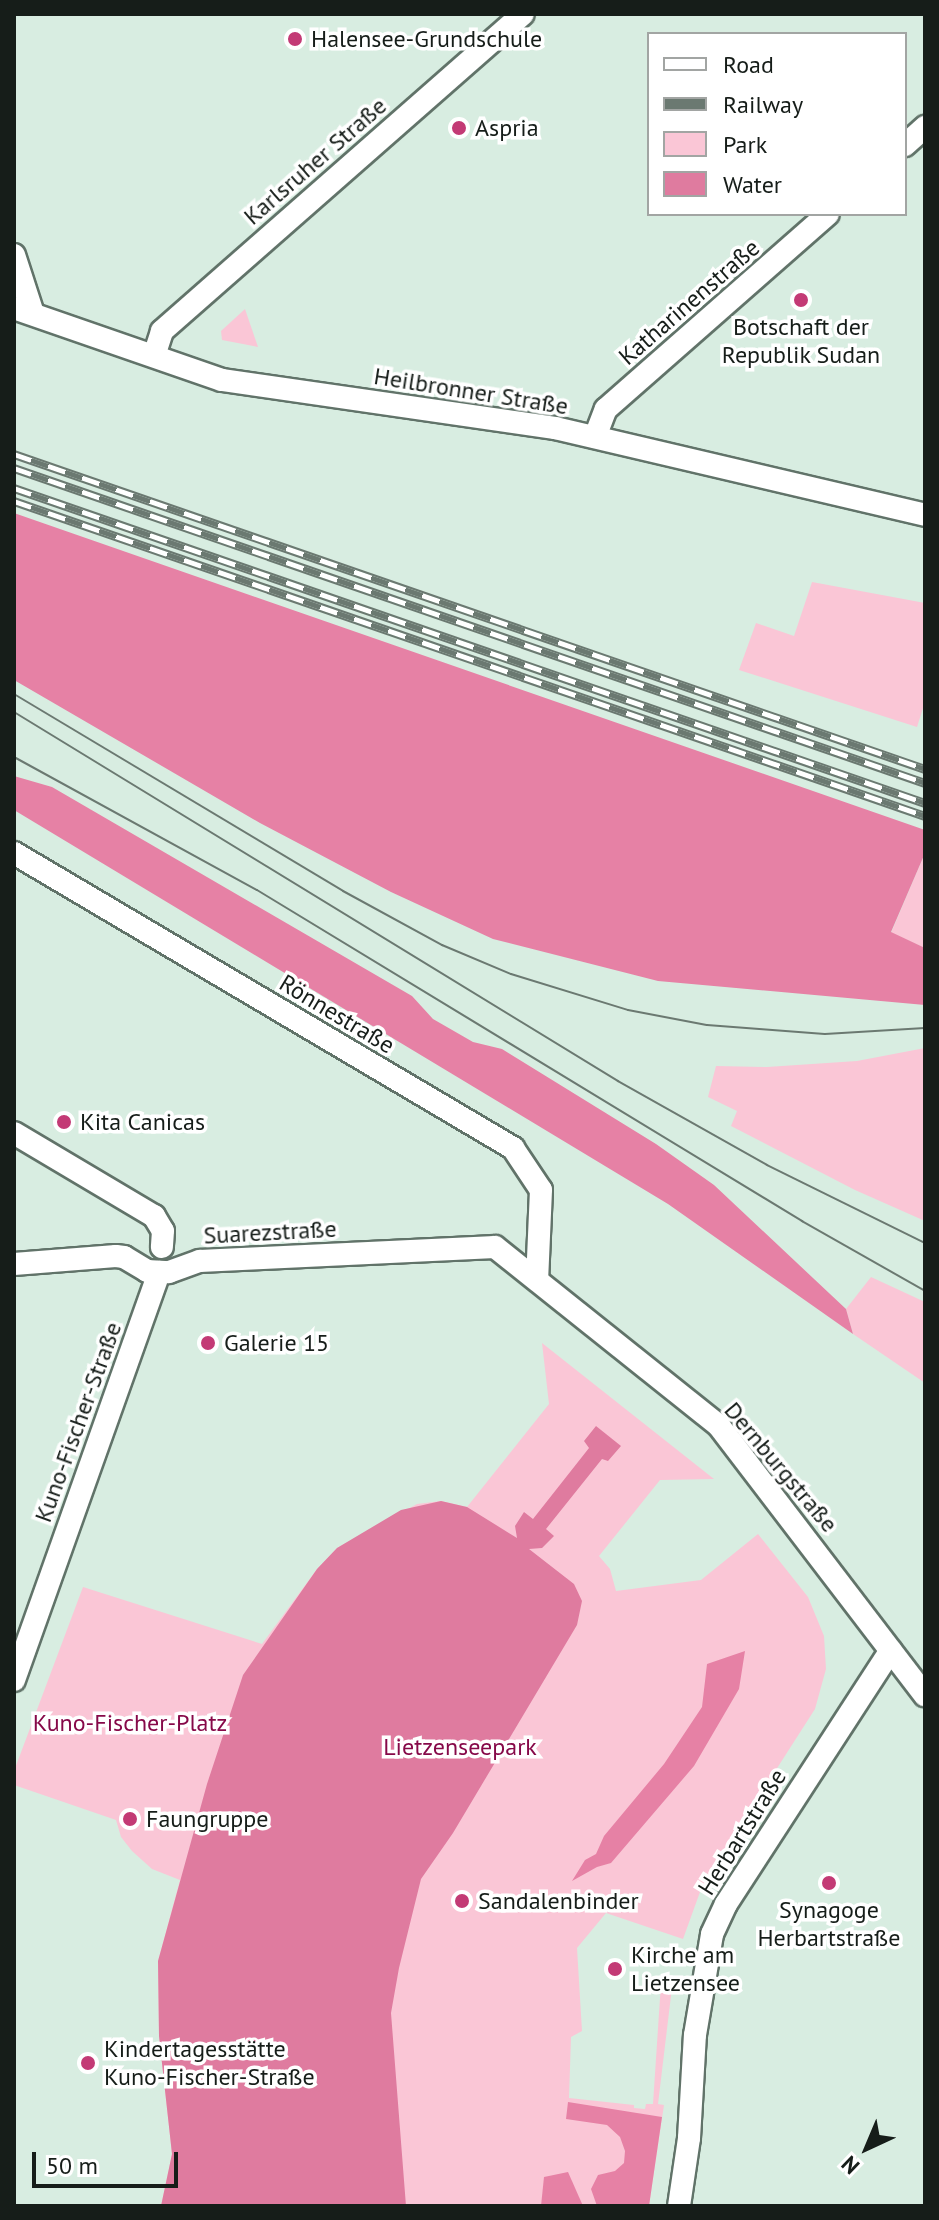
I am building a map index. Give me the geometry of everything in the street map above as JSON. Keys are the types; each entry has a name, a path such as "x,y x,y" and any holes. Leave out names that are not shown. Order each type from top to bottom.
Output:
{"street":[{"name":"Karlsruher Straße","path":"154,356 162,331 523,14"},
{"path":"907,143 925,127"},
{"name":"Katharinenstraße","path":"595,437 606,409 826,216"},
{"path":"14,255 24,311"},
{"name":"Heilbronner Straße","path":"24,311 222,380 595,437 925,515"},
{"name":"Rönnestraße","path":"14,853 513,1148 541,1190 532,1276"},
{"path":"14,1133 154,1216 163,1231 162,1247"},
{"name":"Suarezstraße","path":"159,1272 178,1270 192,1262 495,1247 532,1276"},
{"path":"14,1264 116,1256 159,1272"},
{"name":"Kuno-Fischer-Straße","path":"14,1680 159,1272"},
{"name":"Dernburgstraße","path":"532,1276 719,1426 834,1572 848,1598 925,1695"},
{"name":"Herbartstraße","path":"679,2206 689,2138 695,2035 712,1934 726,1904 890,1651"}],"green space":[{"path":"245,309 258,347 222,340 221,331"},
{"path":"812,582 925,603 925,702 917,727 739,670 756,623 794,636"},
{"path":"925,853 925,948 891,933"},
{"path":"925,1048 925,1221 855,1190 731,1126 737,1111 708,1097 716,1066 767,1067 857,1061"},
{"path":"871,1277 925,1302 925,1383 853,1334 846,1309"},
{"name":"Lietzenseepark","path":"542,1343 714,1479 660,1480 599,1556 610,1569 616,1591 701,1580 758,1534 808,1597 824,1636 826,1669 815,1709 715,1865 700,1892 683,1939 606,1913 577,1948 582,2031 571,2037 569,2098 645,2109 646,2104 653,2104 661,1983 673,1979 658,2104 664,2105 649,2206 161,2206 172,2154 159,2036 158,1961 180,1880 152,1869 132,1851 121,1837 116,1820 14,1785 14,1771 83,1587 262,1644 317,1569 337,1548 417,1504 441,1501 467,1507 549,1404"}],"shaded area":[{"path":"14,513 925,830 925,853 891,932 925,948 925,1005 658,981 493,939 391,892 260,823 14,680"},
{"path":"14,776 52,787 412,996 433,1019 473,1042 502,1049 656,1144 714,1185 846,1309 853,1334 668,1204 14,810"},
{"path":"745,1651 739,1689 694,1766 611,1863 572,1881 585,1860 596,1854 604,1836 664,1764 702,1707 707,1664"},
{"path":"568,2102 662,2117 649,2206 597,2206 591,2189 598,2175 615,2171 624,2163 625,2151 620,2137 607,2125 566,2119"},
{"path":"568,2172 583,2206 541,2206 544,2177"}],"water":[{"path":"596,1426 621,1446 608,1461 602,1459 546,1529 554,1536 542,1548 529,1549 574,1584 582,1601 577,1625 453,1833 421,1879 399,1968 391,2013 406,2206 161,2206 172,2154 159,2036 158,1961 207,1784 243,1675 317,1569 337,1548 401,1510 441,1501 467,1507 517,1538 515,1526 524,1512 533,1519 589,1448 584,1441"}],"tram line":[{"path":"14,694 343,891 442,945 511,974 628,1010 707,1025 825,1034 925,1028"},
{"path":"14,712 618,1081 767,1165 925,1243"},
{"path":"14,757 257,890 802,1221 925,1291"}],"railway":[{"path":"14,454 925,769"},
{"path":"14,468 925,783"},
{"path":"14,488 925,803"},
{"path":"14,501 925,816"}],"place":[{"name":"Halensee-Grundschule","path":"295,39"},
{"name":"Aspria","path":"459,128"},
{"name":"Botschaft der Republik Sudan","path":"801,300"},
{"name":"Kita Canicas","path":"64,1122"},
{"name":"Galerie 15","path":"208,1343"},
{"name":"Faungruppe","path":"130,1819"},
{"name":"Synagoge Herbartstraße","path":"829,1883"},
{"name":"Sandalenbinder","path":"462,1901"},
{"name":"Kirche am Lietzensee","path":"615,1969"},
{"name":"Kindertagesstätte Kuno-Fischer-Straße","path":"88,2063"}],"park label":[{"name":"Kuno-Fischer-Platz","path":"130,1723"}]}
